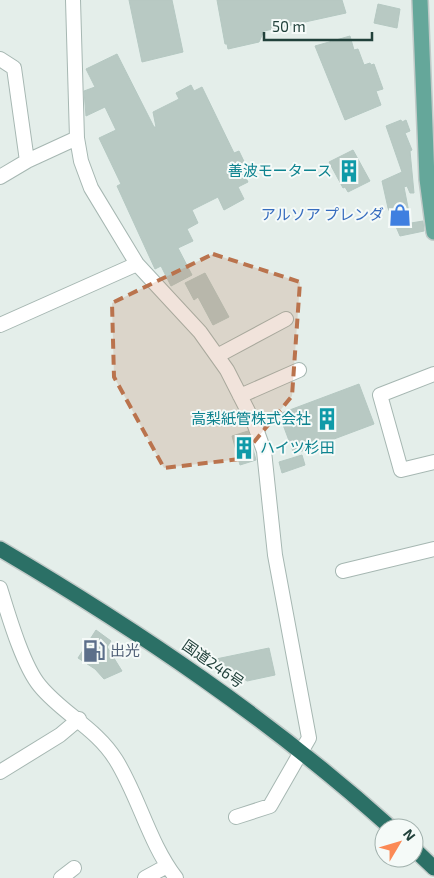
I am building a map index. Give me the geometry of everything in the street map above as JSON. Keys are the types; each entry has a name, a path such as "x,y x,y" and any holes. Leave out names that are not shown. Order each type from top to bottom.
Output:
{"highway":[{"name":"国道246号","path":"0,549 156,646 302,751 379,818"},
{"path":"424,858 434,868"}],"main road":[{"path":"420,0 427,179 434,232"}],"street":[{"path":"73,0 77,138 81,162 91,188 137,264 200,332 217,356 240,396 264,450 275,555 309,738 270,806 236,817"},
{"path":"0,59 14,68 27,161"},
{"path":"0,177 27,161 77,138"},
{"path":"0,325 137,264"},
{"path":"217,356 286,320"},
{"path":"240,396 299,370"},
{"path":"434,374 380,395 401,470 434,462"},
{"path":"343,570 434,549"},
{"path":"0,588 34,677 52,699 96,734 116,760 167,866 176,878"},
{"path":"0,772 60,735 79,719"},
{"path":"145,878 167,866"},
{"path":"61,878 74,868"}],"highlighted area":[{"path":"213,254 300,282 292,396 240,459 164,468 114,377 112,303"}],"building":[{"path":"129,0 172,0 183,52 142,62"},
{"path":"217,0 342,0 346,13 264,31 259,42 228,49 227,44 225,44"},
{"path":"378,4 400,9 397,28 374,23"},
{"path":"350,36 354,50 358,49 364,65 374,64 383,89 376,91 381,105 345,120 315,46"},
{"path":"117,54 154,127 156,127 153,112 179,99 176,93 191,85 194,91 202,87 234,153 239,151 251,176 246,178 248,182 238,187 244,199 224,210 218,197 192,210 198,223 187,229 193,241 178,248 192,275 171,286 161,266 155,269 117,186 121,184 99,138 116,130 105,107 86,116 84,91 95,87 86,69"},
{"path":"401,120 402,122 406,120 410,131 405,133 412,150 410,151 414,193 410,193 407,186 404,187 411,223 423,221 424,231 400,236 388,208 382,181 402,172 386,126"},
{"name":"善波モータース","path":"353,150 370,181 348,192 345,187 343,188 329,162"},
{"path":"205,273 229,317 213,325 198,297 194,300 185,283"},
{"name":"高梨紙管株式会社","path":"359,384 374,424 294,454 279,414"},
{"name":"ハイツ杉田","path":"248,431 256,460 240,465 232,436"},
{"path":"302,455 305,465 282,473 279,462"},
{"path":"96,630 111,641 107,647 122,671 104,679 95,669 78,658"},
{"path":"269,648 275,675 247,681 216,659"}],"place":[{"name":"善波モータース","path":"349,171"},
{"name":"アルソア プレンダ","path":"400,215"},
{"name":"高梨紙管株式会社","path":"327,419"},
{"name":"ハイツ杉田","path":"244,448"},
{"name":"出光","path":"94,651"}]}
